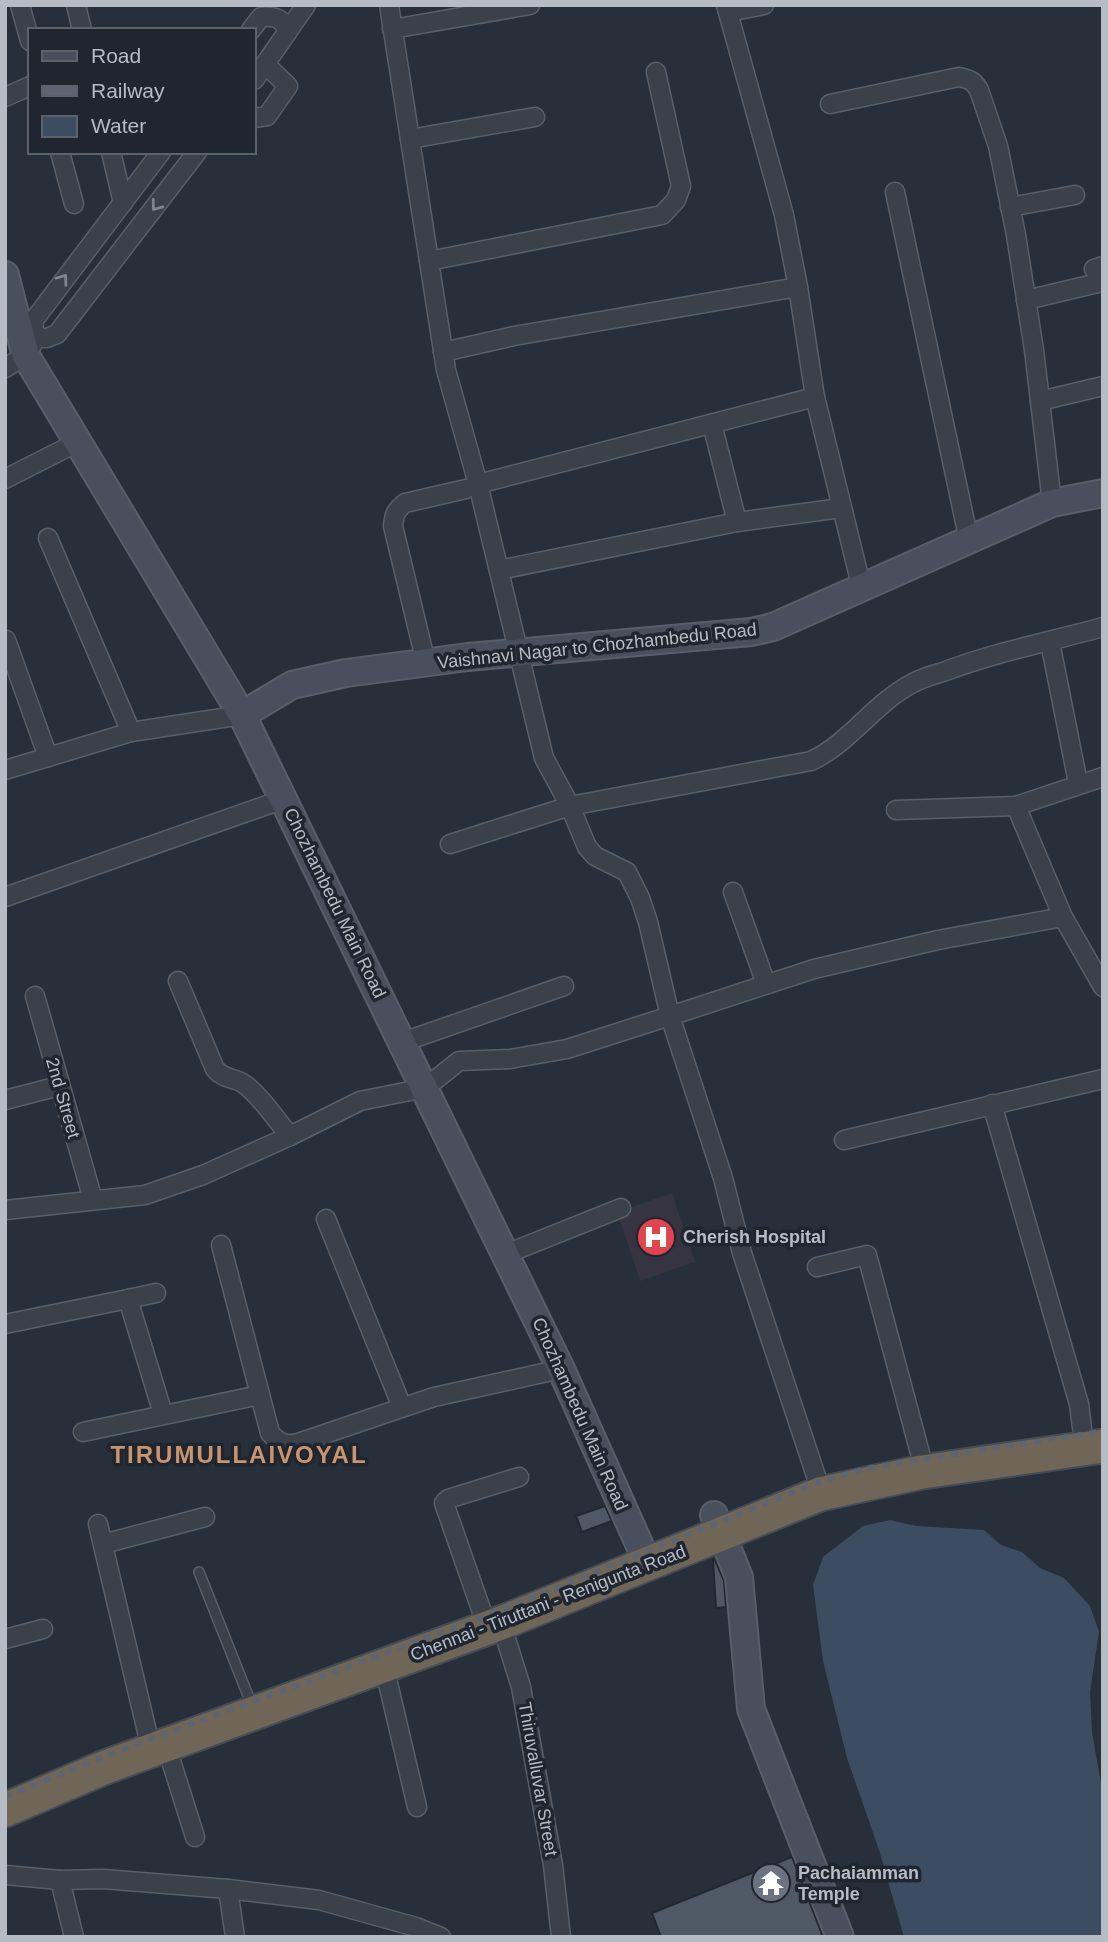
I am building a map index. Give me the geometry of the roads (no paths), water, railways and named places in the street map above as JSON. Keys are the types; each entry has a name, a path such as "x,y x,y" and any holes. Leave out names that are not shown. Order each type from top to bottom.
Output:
{"highway":[{"name":"Chennai - Tiruttani - Renigunta Road","path":"5,1810 103,1768 249,1698 492,1618 719,1525 816,1476 920,1453 1096,1433"},
{"name":"Chennai - Tiruttani - Renigunta Road","path":"492,1618 640,1546 874,1480 1096,1433"},
{"name":"Chennai - Tiruttani - Renigunta Road","path":"5,1789 384,1666 454,1631"}],"street":[{"path":"20,5 28,34"},
{"path":"76,5 82,28"},
{"path":"256,78 306,5"},
{"path":"388,5 446,370 472,487 499,570 544,758 570,806 587,847 595,856 627,872 640,898 670,1016 723,1178 743,1253 816,1476"},
{"path":"392,29 530,5"},
{"path":"764,5 727,9 784,215 815,397 862,589"},
{"path":"253,28 270,11 286,26 287,33"},
{"path":"256,118 267,116 288,86 266,65"},
{"path":"429,261 662,215 676,200 681,186 656,72"},
{"path":"830,104 959,78 968,78 979,90 998,146 1010,207 1026,300 1052,503"},
{"path":"5,97 28,87"},
{"path":"410,139 535,117"},
{"path":"61,154 74,204"},
{"path":"111,154 123,203"},
{"path":"22,354 34,320 159,154"},
{"path":"22,354 57,334 195,154"},
{"path":"895,192 969,541"},
{"path":"1010,207 1075,195"},
{"path":"91,241 118,256"},
{"path":"1026,300 1098,272"},
{"name":"Chozhambedu Main Road","path":"5,275 22,354 242,715 506,1254 640,1546"},
{"path":"443,352 514,335 798,287"},
{"path":"1040,401 1103,386"},
{"path":"426,663 393,526 398,508 405,503 815,397"},
{"path":"712,424 737,522"},
{"path":"5,479 78,442"},
{"name":"Vaishnavi Nagar to Chozhambedu Road","path":"242,715 292,685 346,673 751,632 773,627 1052,503 1103,493"},
{"path":"499,570 737,522 841,508"},
{"path":"48,538 131,732"},
{"path":"450,845 570,806 811,761 826,754 887,700 913,683 985,656 1103,627"},
{"path":"6,640 48,757"},
{"path":"1050,642 1078,783"},
{"path":"5,769 131,732 242,715"},
{"path":"896,810 1016,806 1078,783 1103,777"},
{"path":"5,897 284,799"},
{"path":"1016,806 1063,917 1103,987"},
{"path":"733,892 765,985"},
{"path":"5,1210 145,1195 203,1175 360,1101 425,1088 459,1061 510,1059 567,1049 814,969 926,943 1063,917"},
{"path":"177,981 215,1069 221,1076 247,1087 290,1136"},
{"path":"403,1042 564,986"},
{"name":"2nd Street","path":"34,996 93,1200"},
{"path":"844,1140 1103,1079"},
{"path":"5,1100 59,1086"},
{"path":"992,1104 1079,1404 1096,1433"},
{"path":"506,1254 621,1208"},
{"path":"326,1219 402,1407"},
{"path":"221,1245 270,1433 278,1442 289,1446 434,1397 561,1369"},
{"path":"817,1267 867,1255 920,1453"},
{"path":"5,1324 156,1293"},
{"path":"128,1299 163,1414"},
{"path":"83,1432 260,1395"},
{"name":"Thiruvalluvar Street","path":"519,1477 447,1499 444,1503 521,1687 553,1865 561,1937"},
{"path":"103,1544 205,1517"},
{"path":"97,1524 157,1740 194,1837"},
{"path":"719,1525 739,1577 751,1709 840,1937"},
{"path":"5,1639 43,1629"},
{"path":"384,1666 417,1807"},
{"path":"5,1875 60,1880 103,1879 228,1889 319,1900 416,1927 441,1937"},
{"path":"60,1880 74,1937"},
{"path":"228,1889 234,1937"}],"lane":[{"path":"199,1572 249,1698"}],"water":[{"path":"890,1520 916,1526 984,1530 1001,1545 1022,1552 1040,1568 1064,1578 1090,1606 1099,1632 1090,1692 1092,1732 1103,1795 1103,1937 904,1937 879,1850 847,1758 823,1661 813,1585 823,1557 863,1526"}],"railway":[{"path":"5,1797 110,1754 481,1618 817,1483 863,1469 1103,1431"}],"place":[{"name":"Cherish Hospital","path":"656,1237"},
{"name":"Pachaiamman Temple","path":"771,1883"}],"district":[{"name":"TIRUMULLAIVOYAL","path":"239,1454"}]}
